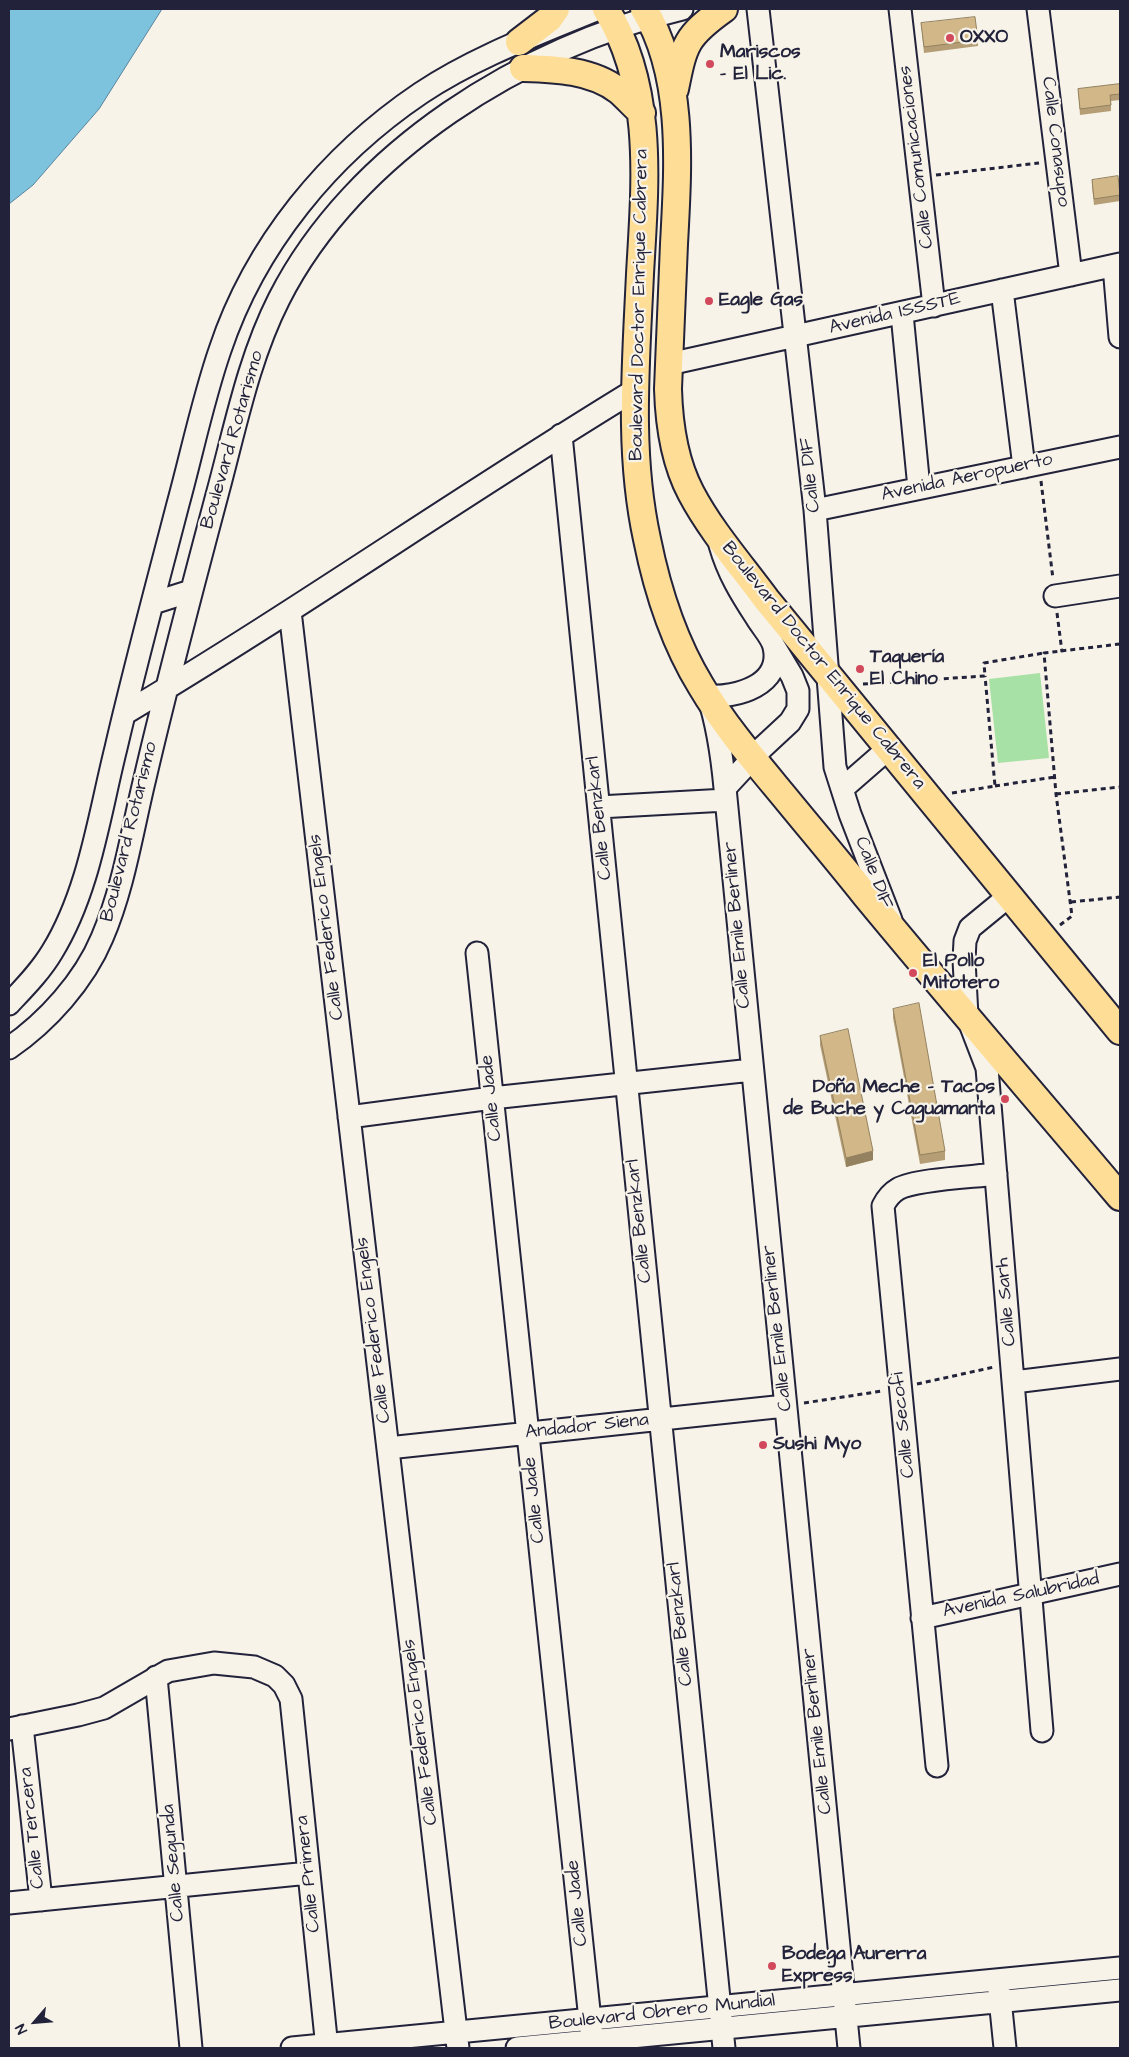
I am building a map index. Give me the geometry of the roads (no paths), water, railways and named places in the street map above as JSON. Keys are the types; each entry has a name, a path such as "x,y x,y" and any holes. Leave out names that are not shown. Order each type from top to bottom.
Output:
{"main road":[{"path":"519,42 549,19 556,9"},
{"path":"673,102 680,67 688,43 701,25 724,9"},
{"name":"Boulevard Doctor Enrique Cabrera","path":"647,13 664,52 676,121 677,165 669,364 669,414 680,466 691,492 717,533 766,599 1120,1031"},
{"name":"Boulevard Doctor Enrique Cabrera","path":"612,18 635,74 642,112 644,188 635,390 636,464 647,542 673,628 689,663 708,696 752,758 896,933 1120,1197"},
{"path":"522,68 566,70 601,81 618,91 642,112"}],"street":[{"name":"Boulevard Rotarismo","path":"9,1004 33,979 51,955 64,931 81,890 152,603 220,350 258,266 282,228 316,185 347,152 382,122 440,80 487,56 598,9"},
{"name":"Boulevard Rotarismo","path":"9,1048 44,1019 84,971 101,940 116,902 166,689 252,366 279,299 295,270 344,204 376,171 440,119 522,68 612,18 682,9"},
{"name":"Calle DIF","path":"758,9 834,682 835,767 896,933"},
{"name":"Calle Comunicaciones","path":"900,9 934,306"},
{"name":"Calle Conasupo","path":"1038,9 1071,275"},
{"name":"Avenida ISSSTE","path":"669,364 1117,265"},
{"path":"1117,265 1120,337"},
{"path":"1002,290 1032,465"},
{"path":"902,314 919,488"},
{"path":"124,714 290,611 561,435 635,390"},
{"name":"Calle Benzkarl","path":"561,435 723,2038"},
{"name":"Avenida Aeropuerto","path":"815,510 1120,447"},
{"path":"599,807 726,794 752,758 790,722 798,709 798,691 792,676 732,579 726,566 717,533"},
{"path":"1055,596 1120,586"},
{"path":"152,603 192,591"},
{"name":"Calle Federico Engels","path":"290,611 457,2040"},
{"path":"708,696 735,694 761,683 771,669 774,646"},
{"name":"Calle Emile Berliner","path":"708,696 715,715 726,794 849,2048"},
{"path":"842,789 888,748"},
{"name":"Calle Sarh","path":"1009,896 970,928 965,941 964,960 967,1016 987,1068 1042,1731"},
{"name":"Calle Jade","path":"477,953 593,2045"},
{"path":"350,1117 492,1098 752,1070"},
{"name":"Calle Secofi","path":"938,1766 883,1206 893,1192 908,1185 996,1174"},
{"path":"1014,1382 1120,1368"},
{"name":"Andador Siena","path":"388,1448 785,1406"},
{"name":"Avenida Salubridad","path":"922,1618 1120,1574"},
{"name":"Calle Primera","path":"156,1677 168,1672 214,1663 254,1667 275,1676 284,1685 291,1700 327,2047"},
{"path":"15,1727 104,1708 156,1677"},
{"name":"Calle Segunda","path":"156,1677 191,2048"},
{"name":"Calle Tercera","path":"15,1727 40,1900"},
{"path":"9,1903 309,1873"},
{"name":"Boulevard Obrero Mundial","path":"292,2048 457,2040 590,2019 1120,1968"},
{"path":"998,1980 1005,2048"},
{"name":"Boulevard Obrero Mundial","path":"517,2048 723,2038 846,2017 1120,1990"}],"water":[{"path":"9,9 162,9 99,109 33,185 9,204"}],"place":[{"name":"OXXO","path":"950,38"},
{"name":"Mariscos - El Lic.","path":"710,64"},
{"name":"Eagle Gas","path":"709,301"},
{"name":"Taquería El Chino","path":"860,669"},
{"name":"El Pollo Mitotero","path":"913,973"},
{"name":"Doña Meche - Tacos de Buche y Caguamanta","path":"1005,1099"},
{"name":"Sushi Myo","path":"763,1445"},
{"name":"Bodega Aurerra Express","path":"772,1966"}]}
